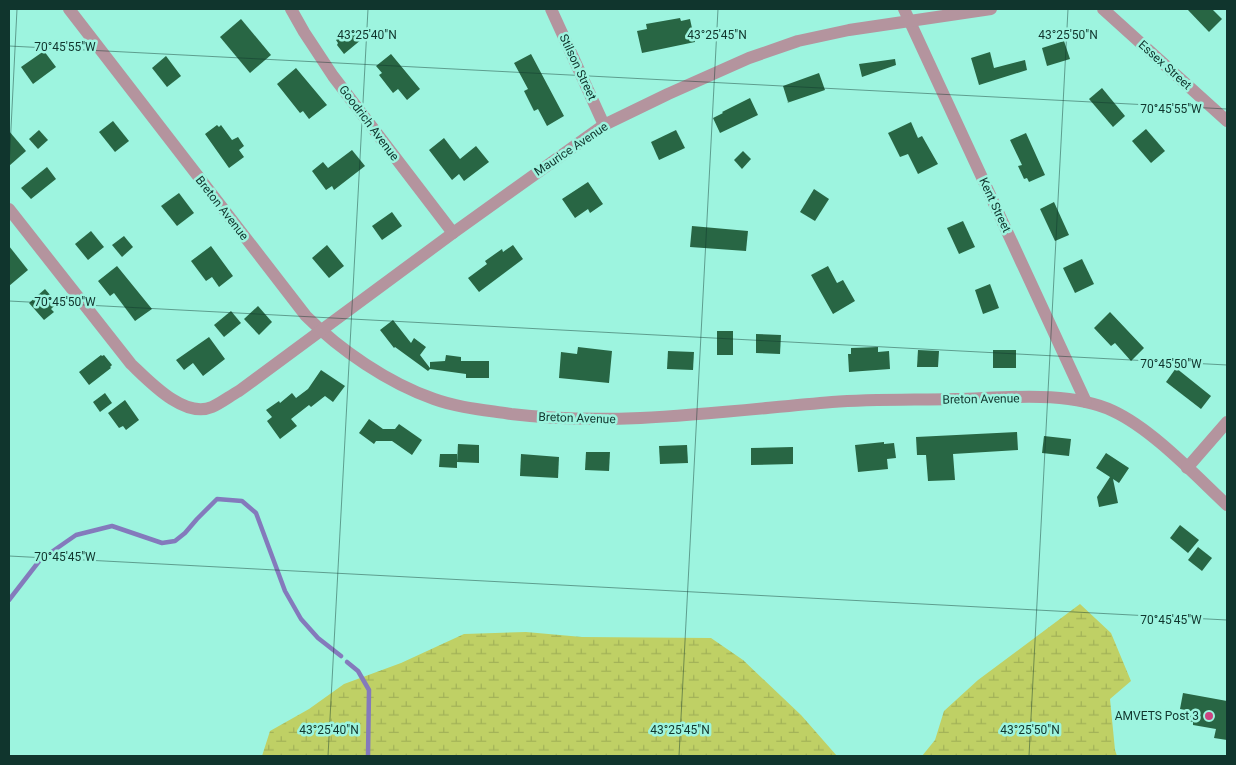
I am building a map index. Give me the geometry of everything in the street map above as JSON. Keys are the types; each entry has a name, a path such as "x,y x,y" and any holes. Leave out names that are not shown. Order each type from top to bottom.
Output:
{"street":[{"name":"Breton Avenue","path":"69,9 306,316 333,341 386,376 417,392 462,407 528,416 621,420 836,402 1021,398 1086,402 1113,411 1144,431 1227,505"},
{"name":"Goodrich Avenue","path":"291,9 333,76 453,233"},
{"name":"Stilson Street","path":"552,9 604,125"},
{"name":"Kent Street","path":"904,9 1086,402"},
{"name":"Maurice Avenue","path":"9,209 131,364 144,377 173,400 190,407 212,407 239,391 453,233 604,125 749,58 804,40 849,30 991,9"},
{"name":"Essex Street","path":"1103,9 1227,121"},
{"path":"1187,468 1227,422"}],"green space":[{"path":"1080,604 1111,633 1131,681 1110,699 1117,756 922,756 935,740 944,711 978,680"},
{"path":"526,632 582,637 711,638 743,660 801,715 837,756 262,756 270,731 309,709 344,684 401,663 464,634"}],"building":[{"path":"1187,9 1212,9 1222,19 1209,32"},
{"path":"680,18 681,21 690,19 695,42 642,53 637,31 647,29 646,24"},
{"path":"241,19 271,55 250,73 220,37"},
{"path":"349,29 351,32 354,30 362,39 344,54 337,45 336,40"},
{"path":"1064,41 1070,59 1047,66 1042,48"},
{"path":"44,51 56,67 33,84 21,67"},
{"path":"990,52 994,68 1025,60 1027,70 979,85 971,58"},
{"path":"391,54 420,89 407,100 398,89 393,93 379,75 382,73 376,66"},
{"path":"531,54 564,116 547,126 538,109 534,111 524,91 528,89 514,63"},
{"path":"166,56 181,76 167,87 152,68"},
{"path":"895,59 896,65 862,77 859,64"},
{"path":"296,68 327,105 309,119 303,111 300,113 277,84"},
{"path":"819,73 825,90 787,103 790,101 788,102 783,86"},
{"path":"1102,88 1125,116 1113,127 1089,99"},
{"path":"750,98 758,115 720,133 713,118"},
{"path":"113,121 129,141 115,152 99,132"},
{"path":"911,122 918,138 922,136 938,164 918,174 908,154 900,157 888,133"},
{"path":"217,125 219,127 221,125 232,140 238,137 244,146 239,150 244,157 229,168 205,134"},
{"path":"1146,129 1165,151 1151,163 1132,141"},
{"path":"39,130 48,140 38,149 29,139"},
{"path":"676,130 685,148 659,160 651,142"},
{"path":"9,131 26,151 9,166"},
{"path":"1026,133 1045,175 1029,182 1027,178 1024,179 1018,166 1022,165 1010,140"},
{"path":"444,138 460,159 476,146 489,162 464,181 459,174 452,180 429,150"},
{"path":"352,150 365,166 334,190 332,186 326,190 312,171 323,162 328,168"},
{"path":"743,151 751,159 742,169 734,160"},
{"path":"47,167 56,179 31,199 21,188"},
{"path":"588,182 603,204 590,213 588,209 575,218 562,199"},
{"path":"814,189 829,199 815,221 800,212"},
{"path":"179,193 194,213 177,226 161,206"},
{"path":"1054,202 1069,235 1055,241 1040,209"},
{"path":"392,212 402,226 382,240 372,226"},
{"path":"963,221 975,247 959,254 947,228"},
{"path":"692,226 748,231 746,251 690,247"},
{"path":"91,231 104,247 88,260 75,244"},
{"path":"124,236 133,247 122,257 112,245"},
{"path":"327,245 344,266 329,278 312,258"},
{"path":"513,245 523,259 479,292 468,278 487,264 485,261 502,249 503,252"},
{"path":"9,246 28,270 9,286"},
{"path":"211,246 233,276 219,287 212,277 206,281 191,261"},
{"path":"1082,259 1094,284 1075,293 1063,268"},
{"path":"117,266 152,309 135,321 114,293 110,296 98,281"},
{"path":"828,266 837,283 843,280 855,301 833,314 811,275"},
{"path":"990,284 999,308 983,314 975,290"},
{"path":"45,289 57,303 51,309 54,312 44,320 29,303"},
{"path":"258,306 272,322 259,335 244,319"},
{"path":"231,311 241,323 224,337 214,325"},
{"path":"1110,312 1144,348 1131,361 1115,343 1111,346 1094,328"},
{"path":"393,320 411,343 414,338 426,347 420,355 430,368 430,362 445,361 446,355 461,357 461,361 489,361 489,378 466,378 466,374 430,369 428,371 394,348 380,330"},
{"path":"717,331 733,331 733,355 717,355"},
{"path":"756,334 781,335 780,354 756,353"},
{"path":"209,337 225,359 203,376 193,363 184,370 176,360"},
{"path":"578,347 612,351 609,383 559,378 561,352 577,354"},
{"path":"878,347 878,352 889,351 890,369 849,372 848,354 851,354 851,348"},
{"path":"918,350 939,351 938,367 917,367"},
{"path":"993,350 1016,350 1016,368 993,368"},
{"path":"668,351 694,352 693,370 667,369"},
{"path":"101,355 104,355 112,365 111,368 89,385 79,372"},
{"path":"1176,368 1211,396 1201,409 1166,382"},
{"path":"321,370 345,386 333,402 325,396 311,407 309,405 291,419 297,426 280,439 267,421 272,417 266,410 279,401 280,403 292,393 296,398 308,389"},
{"path":"105,393 112,403 100,412 93,402"},
{"path":"125,400 139,420 126,430 123,426 119,428 108,413"},
{"path":"369,419 383,429 395,429 399,424 422,440 412,455 392,441 376,441 374,444 359,433"},
{"path":"1017,432 1018,450 953,454 955,480 928,481 926,455 917,455 916,437"},
{"path":"1044,436 1071,439 1069,456 1042,453"},
{"path":"884,442 884,444 894,443 896,458 887,459 888,469 858,472 855,445"},
{"path":"458,444 479,445 479,463 457,462"},
{"path":"687,445 688,463 660,464 659,446"},
{"path":"793,447 793,464 751,465 751,448"},
{"path":"586,452 610,452 609,471 585,470"},
{"path":"1106,453 1129,468 1119,483 1113,479 1118,503 1099,507 1097,497 1110,477 1096,468"},
{"path":"440,454 457,454 457,468 439,467"},
{"path":"521,454 559,457 558,478 520,476"},
{"path":"1180,525 1199,540 1188,553 1170,538"},
{"path":"1198,547 1212,558 1202,571 1188,560"},
{"name":"AMVETS Post 3","path":"1183,693 1227,701 1227,740 1214,738 1216,729 1193,725 1193,722 1189,721 1191,711 1180,709"}],"waterway":[{"path":"9,600 40,560 76,535 112,526 162,543 175,541 217,499 242,501 256,513 285,591 301,619 318,638 341,656"},
{"path":"347,662 358,671 369,690 368,756"}],"place":[{"name":"AMVETS Post 3","path":"1209,716"}]}
